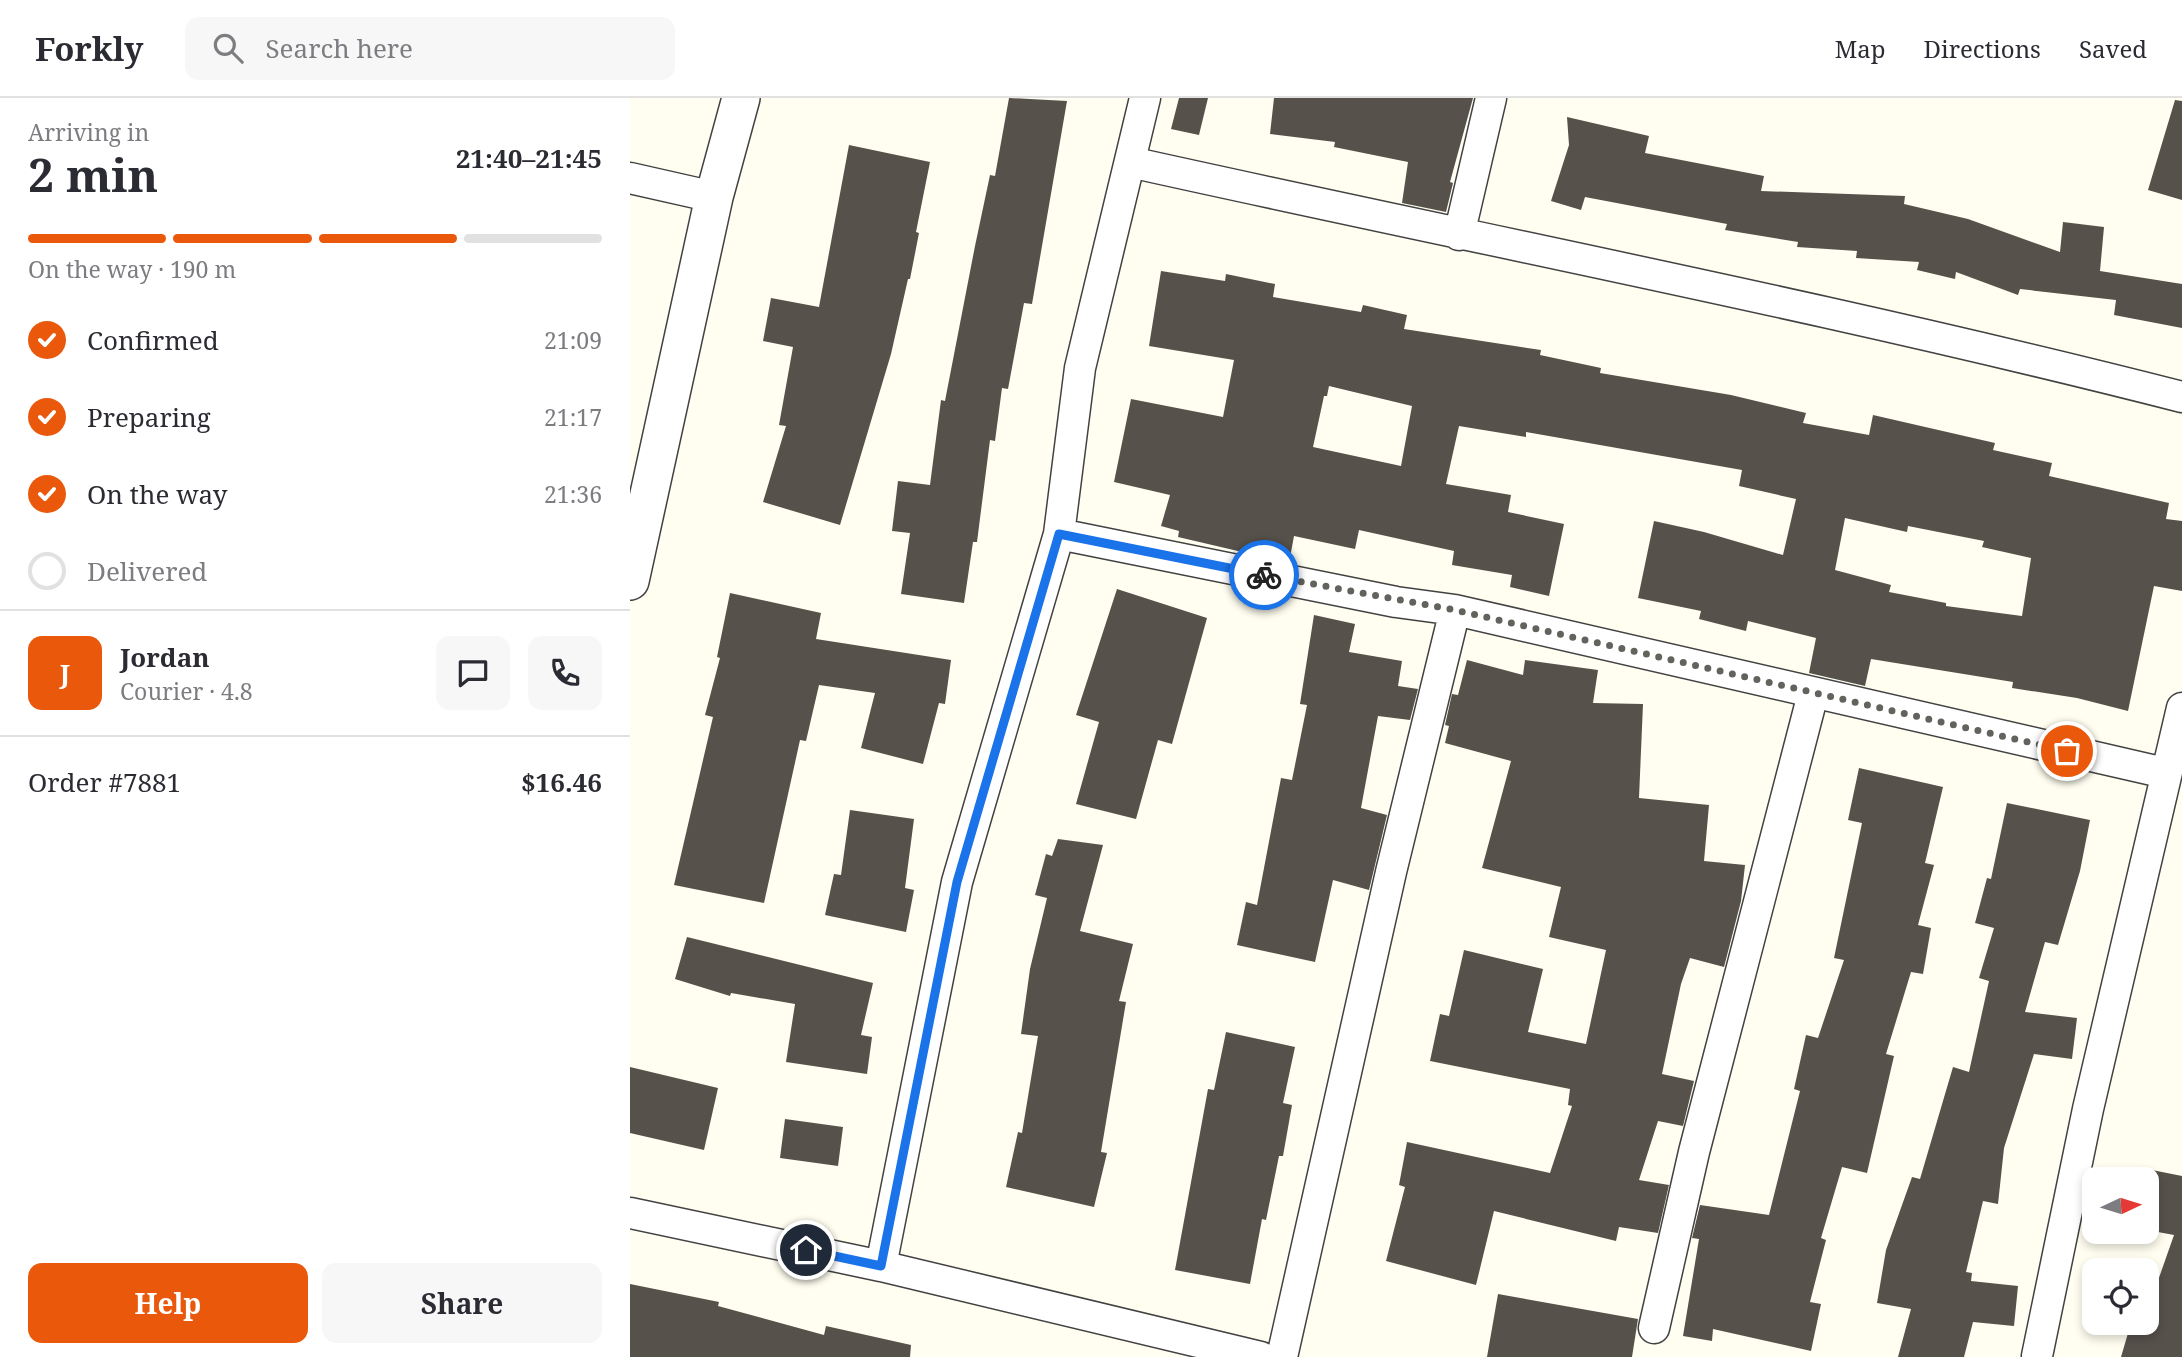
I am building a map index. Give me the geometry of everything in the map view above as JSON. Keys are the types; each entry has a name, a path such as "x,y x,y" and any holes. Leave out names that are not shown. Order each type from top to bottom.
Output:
{"street":[{"path":"630,581 714,197 741,98"},
{"path":"881,1266 957,882 1059,534 1080,368 1145,98"},
{"path":"1459,235 1491,98"},
{"path":"1130,162 1459,235 1765,297 2182,397"},
{"path":"630,178 714,197"},
{"path":"1059,534 1396,602 1455,610 2165,773"},
{"path":"1282,1357 1391,872 1455,610"},
{"path":"1654,1328 1694,1152 1813,694"},
{"path":"2037,1356 2088,1109 2182,708"},
{"path":"630,1213 881,1266 1261,1357"}],"building":[{"path":"1009,98 1067,101 1032,304 1024,303 1008,389 1002,388 995,441 990,440 977,542 973,542 964,603 901,594 910,533 892,531 898,481 930,485 941,400 945,401 975,246 990,175 995,176"},
{"path":"1179,98 1208,98 1199,135 1171,129"},
{"path":"1274,98 1473,98 1450,182 1453,183 1446,212 1402,203 1408,162 1334,147 1335,142 1270,134"},
{"path":"2175,100 2182,101 2182,200 2148,190"},
{"path":"1567,117 1649,136 1645,153 1764,176 1761,191 1905,196 1904,204 1968,219 2060,252 2063,222 2104,227 2100,271 2182,284 2182,328 2114,315 2116,300 2020,289 2018,295 1956,272 1955,279 1917,270 1919,262 1856,258 1857,251 1797,247 1798,242 1725,230 1727,224 1585,197 1581,210 1551,201 1569,145"},
{"path":"849,145 930,162 910,279 891,354 840,525 763,502 786,426 779,425 793,347 763,341 771,298 819,307"},
{"path":"1161,271 1225,281 1226,274 1275,284 1273,297 1361,312 1363,305 1407,315 1404,329 1541,350 1540,355 1601,368 1600,373 1731,395 1806,413 1803,423 1869,435 1873,415 1995,443 1993,450 2052,463 2049,476 2169,503 2166,519 2182,521 2182,591 2154,586 2128,711 2077,698 2012,688 2013,682 1871,659 1865,686 1809,673 1816,638 1748,621 1746,631 1699,619 1701,611 1638,598 1654,521 1704,532 1783,555 1796,499 1739,486 1742,470 1526,432 1526,437 1459,426 1446,484 1511,495 1508,512 1564,524 1549,596 1510,587 1512,575 1452,565 1454,551 1359,530 1355,549 1294,536 1289,563 1178,537 1179,531 1161,526 1170,495 1114,482 1131,399 1223,417 1234,360 1149,346","holes":["1329,386 1412,406 1401,466 1313,447 1324,396 1327,396","1845,518 1907,532 1908,526 1984,541 1982,547 2031,558 2022,616 1946,606 1946,603 1889,592 1891,585 1835,570"]},
{"path":"1117,589 1207,618 1172,744 1158,740 1136,819 1076,804 1099,722 1076,715"},
{"path":"730,593 821,613 816,639 951,660 945,704 939,703 923,764 861,748 875,693 819,685 806,741 800,740 764,903 674,885 713,717 705,715 720,658 717,657"},
{"path":"1314,615 1355,624 1349,652 1402,661 1398,686 1418,689 1410,720 1378,716 1361,808 1387,815 1369,890 1333,880 1315,962 1237,945 1246,902 1257,905 1281,778 1292,780 1307,705 1300,704"},
{"path":"1467,660 1523,675 1525,660 1598,670 1593,703 1643,704 1639,798 1709,805 1704,861 1745,865 1741,901 1724,967 1690,958 1681,984 1662,1074 1694,1081 1683,1126 1658,1121 1639,1180 1669,1185 1658,1233 1619,1227 1616,1241 1494,1211 1476,1285 1386,1261 1405,1187 1399,1185 1407,1142 1550,1173 1572,1106 1568,1105 1570,1089 1430,1061 1440,1014 1449,1016 1464,950 1543,969 1528,1032 1586,1044 1606,950 1549,937 1561,887 1482,868 1511,761 1445,743 1449,726 1445,725 1452,694 1458,695"},
{"path":"1859,768 1943,787 1925,863 1934,865 1918,925 1931,928 1923,974 1911,972 1886,1054 1894,1056 1867,1173 1842,1167 1821,1238 1826,1240 1810,1302 1821,1304 1811,1351 1713,1329 1712,1341 1683,1336 1699,1239 1692,1238 1700,1205 1769,1215 1800,1091 1794,1089 1806,1035 1818,1038 1844,960 1834,958 1862,823 1848,820"},
{"path":"2007,803 2090,820 2080,871 2058,945 2045,942 2025,1012 2077,1018 2072,1059 2034,1054 2004,1148 1998,1204 1983,1201 1966,1272 1972,1273 1971,1281 2018,1286 2014,1326 1973,1322 1964,1357 1898,1357 1911,1309 1877,1303 1886,1250 1912,1177 1920,1179 1953,1067 1969,1072 1989,981 1979,978 1994,928 1975,923 1987,878 1991,879"},
{"path":"850,810 914,819 905,888 914,890 906,932 825,915 834,874 841,875"},
{"path":"1058,839 1103,845 1080,931 1133,944 1119,1001 1126,1002 1101,1152 1107,1153 1094,1207 1006,1187 1018,1132 1022,1133 1038,1036 1021,1034 1030,969 1047,898 1035,895 1046,854 1052,856"},
{"path":"687,937 873,983 861,1035 872,1037 867,1074 786,1062 795,1004 731,993 730,996 675,979"},
{"path":"1226,1032 1295,1047 1283,1103 1292,1105 1283,1156 1279,1156 1266,1220 1262,1219 1250,1284 1175,1270 1208,1089 1214,1090"},
{"path":"630,1067 718,1088 704,1150 630,1133"},
{"path":"785,1119 843,1127 838,1166 780,1158"},
{"path":"2160,1172 2182,1176 2182,1357 2121,1357 2127,1335 2159,1335 2159,1278 2174,1235 2160,1232"},
{"path":"630,1284 719,1302 718,1306 824,1335 826,1326 911,1345 910,1357 630,1357"},
{"path":"1498,1294 1638,1319 1632,1357 1487,1357"}],"way so far":[{"path":"1264,575 1396,602 1455,610 1662,660 2067,751"}],"route":[{"path":"806,1250 881,1266 957,882 1059,534 1264,575"}]}
